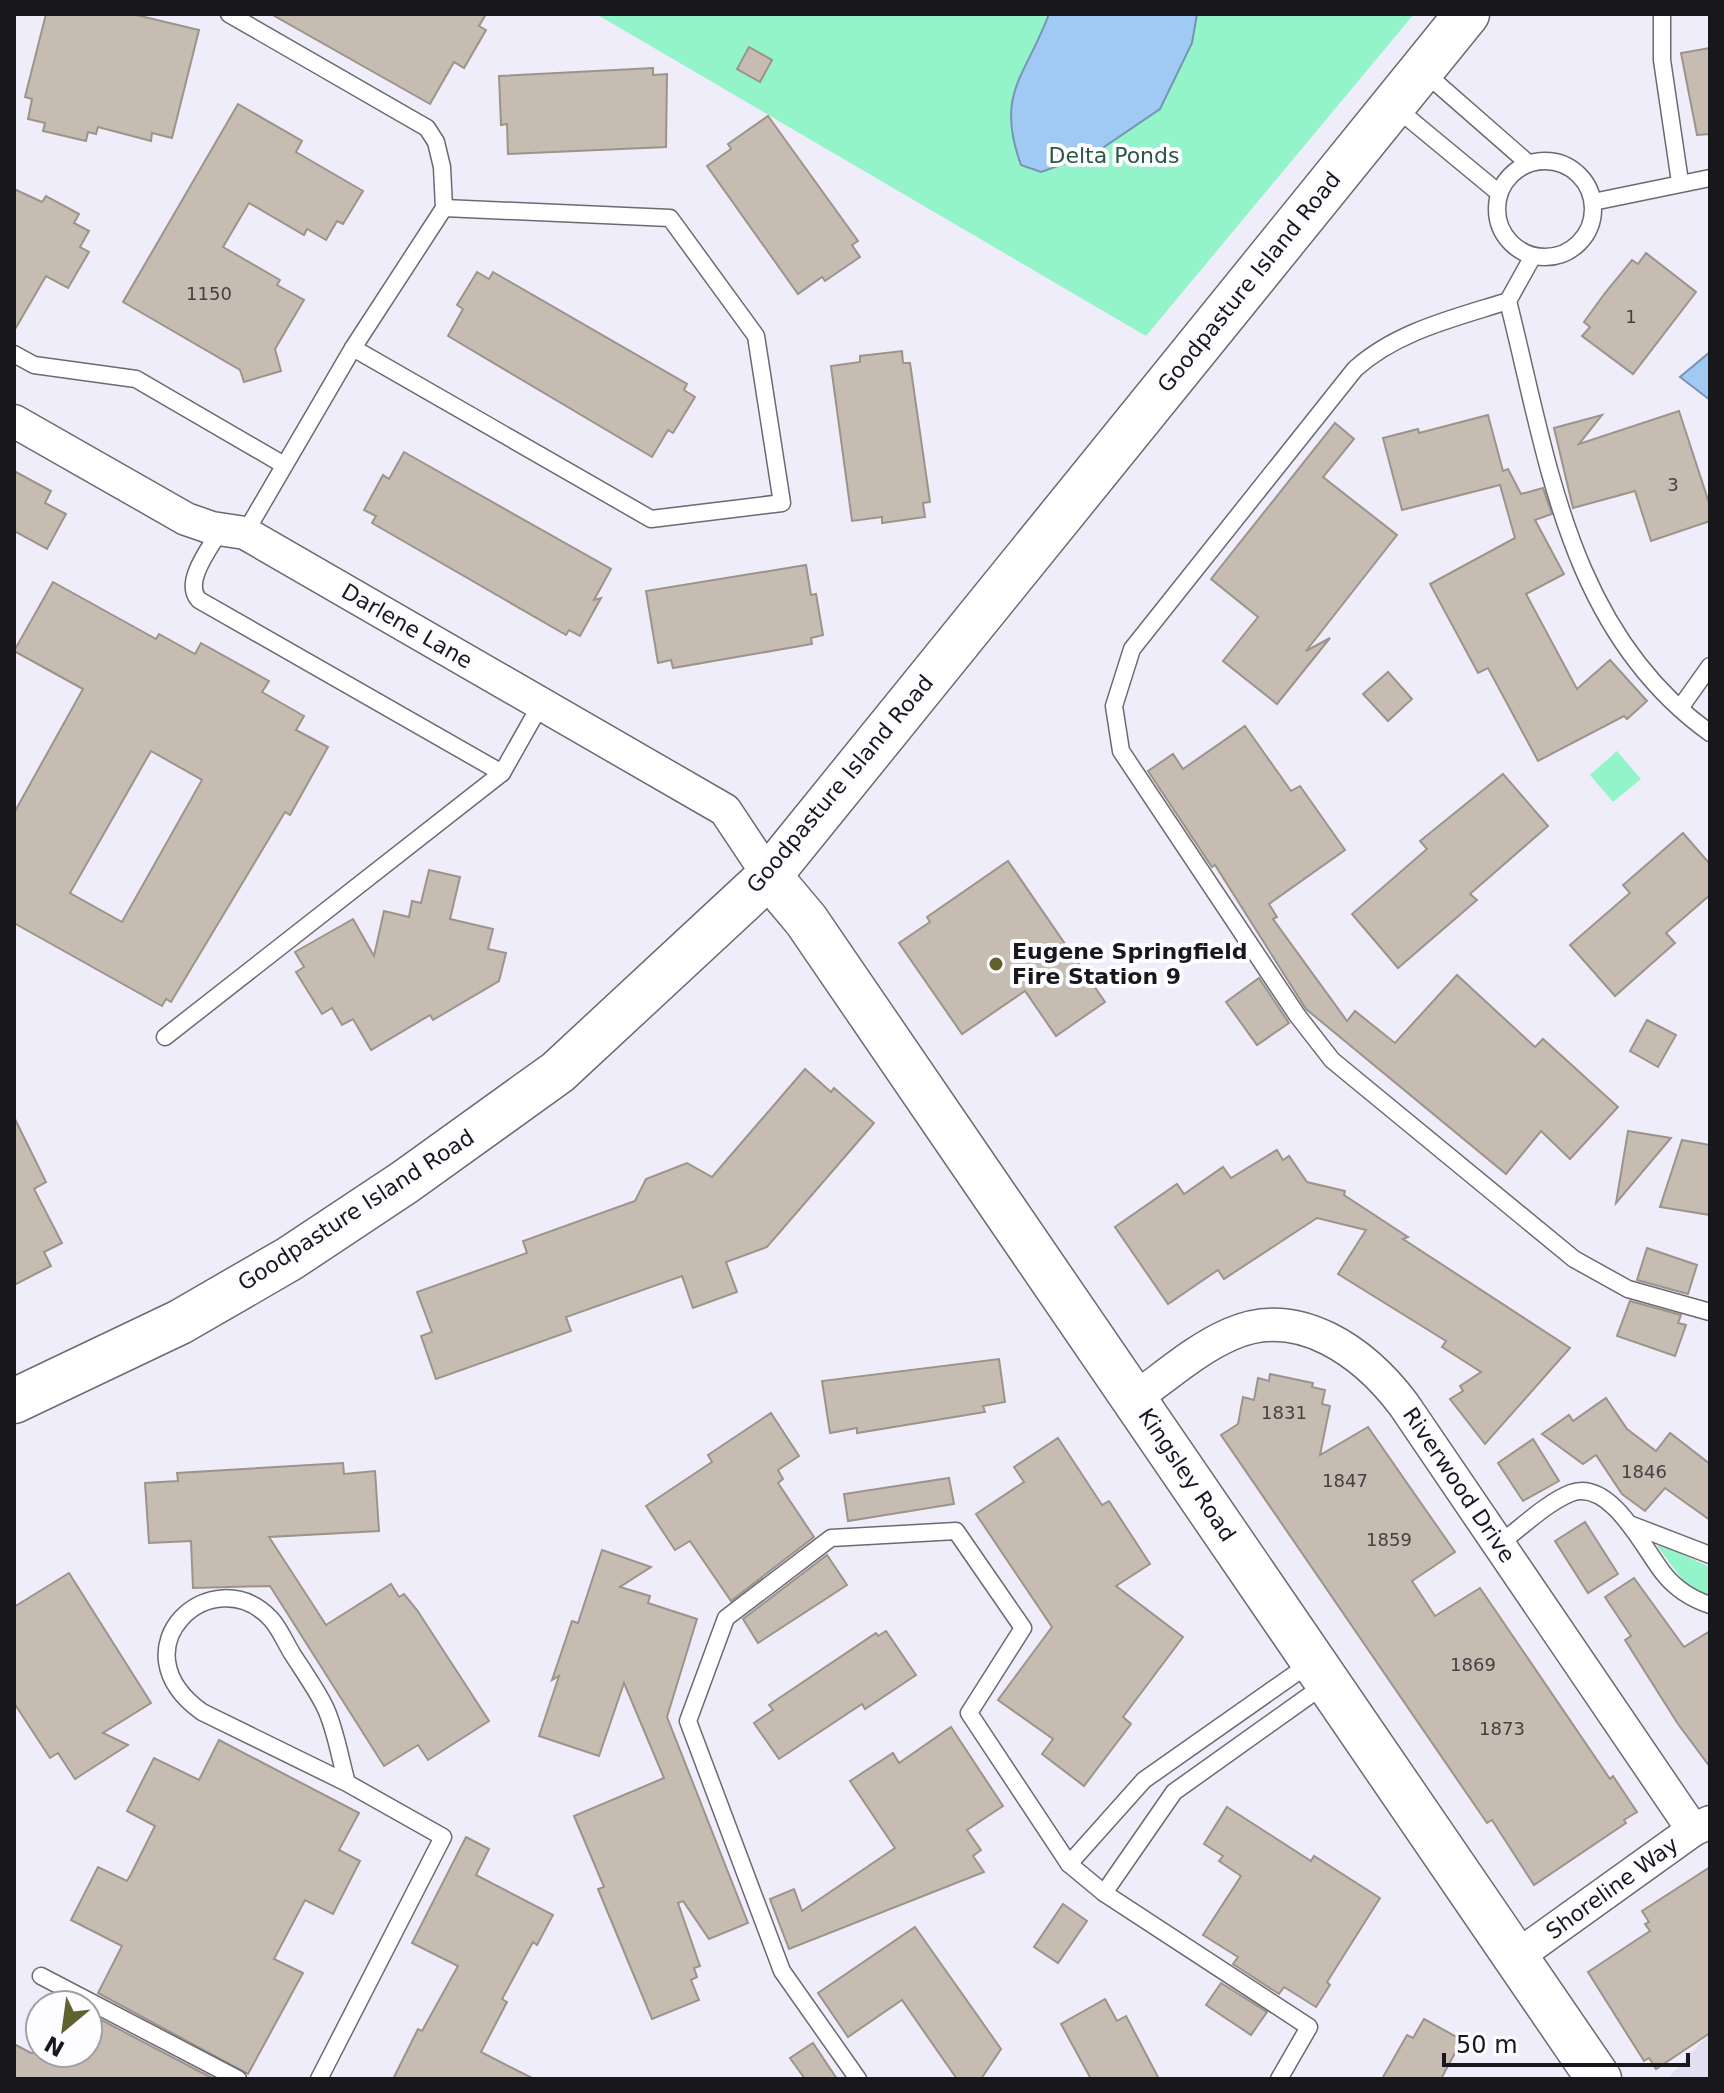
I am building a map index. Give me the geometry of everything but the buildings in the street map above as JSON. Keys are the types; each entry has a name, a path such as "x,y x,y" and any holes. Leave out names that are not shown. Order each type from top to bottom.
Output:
{"main road":[{"name":"Goodpasture Island Road","path":"14,1401 180,1322 289,1259 405,1182 558,1072 769,876 1467,14"},
{"name":"Kingsley Road","path":"769,876 806,920 1599,2079"}],"street":[{"name":"Darlene Lane","path":"14,421 186,519 233,531 725,810 769,876"},
{"name":"Riverwood Drive","path":"1134,1399 1232,1333 1270,1326 1322,1336 1369,1363 1387,1382 1702,1826"},
{"name":"Shoreline Way","path":"1516,1957 1702,1826"}],"lane":[{"path":"229,14 427,128 436,142 442,167 444,208 353,348 284,465 193,582 193,594 502,773"},
{"path":"1662,14 1662,60 1680,182"},
{"path":"1422,71 1528,163"},
{"path":"1394,106 1499,193"},
{"path":"1553,161 1577,172 1587,185 1593,202 1589,226 1575,247 1550,257 1533,256 1518,249 1506,238 1498,223 1499,193 1513,172 1528,163 1553,161"},
{"path":"1593,202 1710,178"},
{"path":"353,348 651,519 782,503 756,336 670,218 444,208"},
{"path":"1533,256 1508,301 1567,533 1594,599 1627,650 1680,708 1710,733"},
{"path":"1508,301 1428,326 1372,353 1355,369 1132,649 1114,706 1121,751 1297,1015 1332,1060 1574,1259 1628,1289 1710,1312"},
{"path":"14,354 34,365 136,379 284,465"},
{"path":"1680,708 1710,666"},
{"path":"165,1037 502,773 541,704"},
{"path":"1499,1544 1564,1497 1579,1492 1595,1494 1632,1525 1665,1575 1681,1591 1710,1605"},
{"path":"1632,1525 1710,1555"},
{"path":"858,2079 782,1971 688,1721 726,1618 831,1538 956,1531 1023,1628 969,1713 1069,1864 1104,1893 1309,2027 1279,2079"},
{"path":"319,2079 443,1837 347,1783 202,1712 182,1698 171,1681 166,1661 168,1640 179,1620 194,1607 213,1599 234,1599 253,1605 271,1619 326,1709 347,1783"},
{"path":"1069,1864 1144,1780 1321,1672"},
{"path":"1104,1893 1174,1792 1321,1672"},
{"path":"41,1976 238,2079"}],"shaded area":[{"path":"1710,2033 1710,2079 1667,2079"}],"green space":[{"name":"Delta Ponds","path":"596,14 1414,14 1146,336"},
{"path":"1617,751 1641,779 1613,802 1590,775"},
{"path":"1661,1545 1710,1567 1710,1596 1685,1583 1657,1546"}],"water":[{"path":"1049,14 1197,14 1192,43 1160,109 1095,153 1041,172 1021,165 1011,120 1016,86"},
{"path":"1710,352 1710,400 1680,377"}],"place":[{"name":"Eugene Springfield Fire Station 9","path":"996,964"}]}
